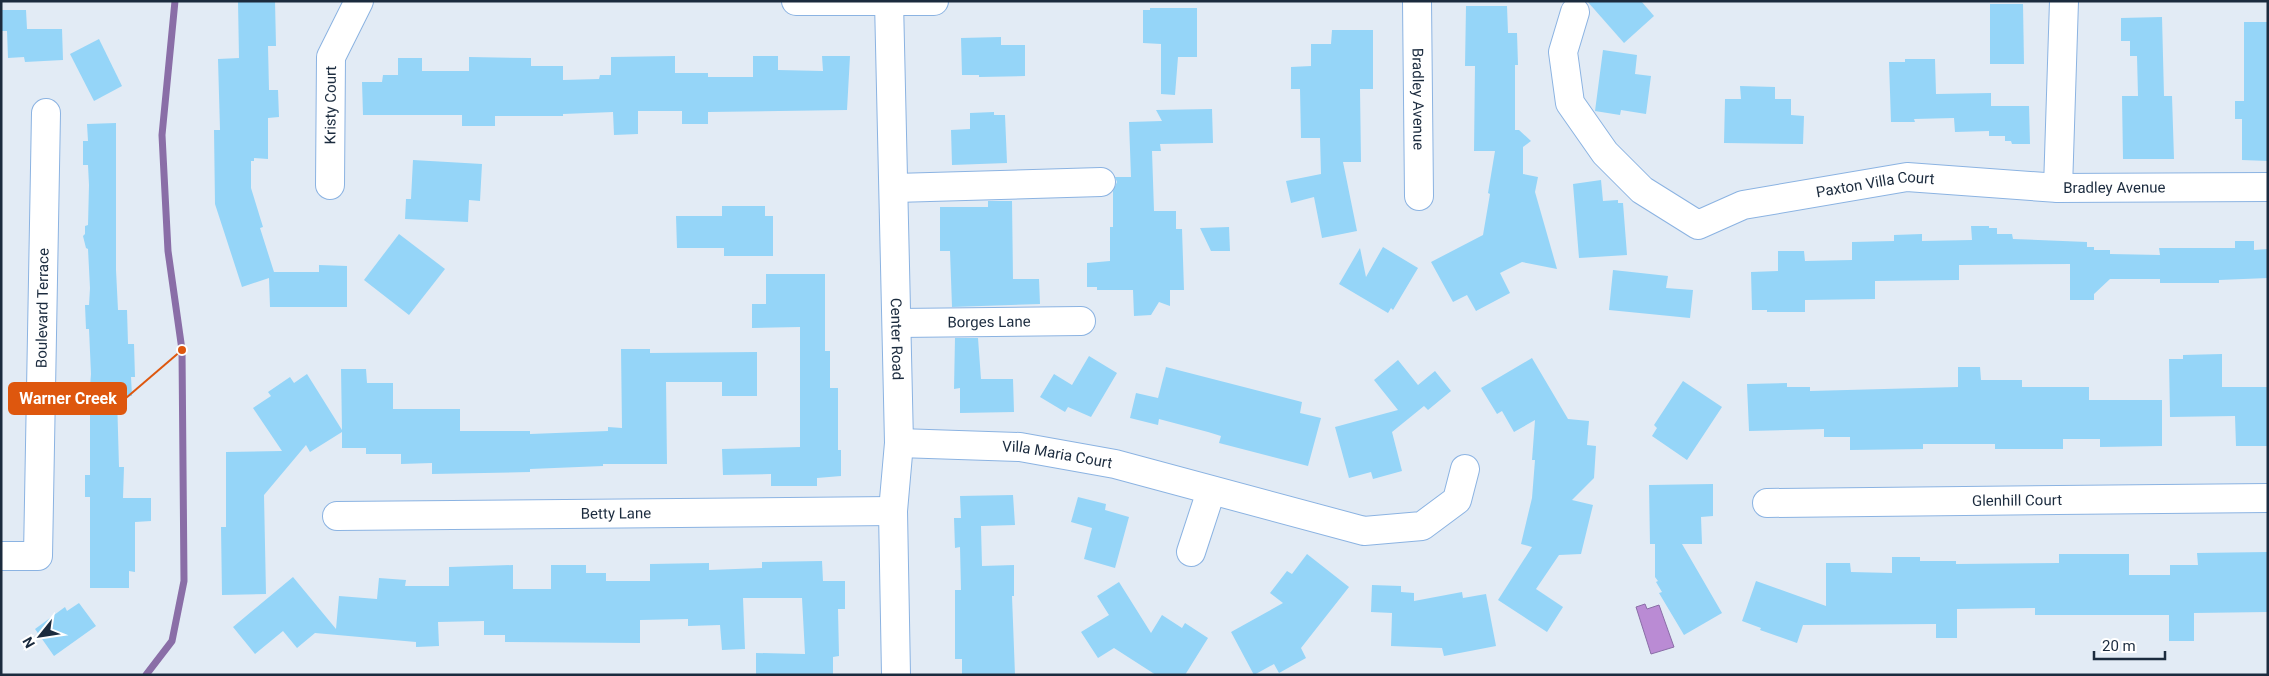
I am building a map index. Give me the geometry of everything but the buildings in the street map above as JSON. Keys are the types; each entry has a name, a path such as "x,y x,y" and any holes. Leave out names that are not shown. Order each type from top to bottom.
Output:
{"street":[{"name":"Kristy Court","path":"330,185 331,57 359,1"},
{"path":"796,1 934,1"},
{"name":"Bradley Avenue","path":"1417,1 1419,196"},
{"name":"Bradley Avenue","path":"2064,1 2058,188 2268,188"},
{"name":"Center Road","path":"889,2 895,188 899,443 893,511 896,675"},
{"name":"Paxton Villa Court","path":"1575,12 1563,52 1570,103 1606,152 1642,190 1698,225 1743,205 1907,177 2058,188"},
{"name":"Boulevard Terrace","path":"1,556 38,556 46,113"},
{"path":"895,188 1101,182"},
{"name":"Borges Lane","path":"897,323 1081,321"},
{"name":"Villa Maria Court","path":"899,443 1020,447 1115,464 1364,531 1422,526 1457,500 1465,469"},
{"path":"1191,552 1211,491"},
{"name":"Glenhill Court","path":"1767,503 2268,498"},
{"name":"Betty Lane","path":"337,516 893,511"}],"shaded area":[{"path":"1645,604 1647,609 1659,605 1674,647 1651,654 1636,607"}],"waterway":[{"path":"146,675 172,641 184,581 182,350 168,251 162,135 175,1"}],"place":[{"name":"Warner Creek","path":"182,350"}]}
